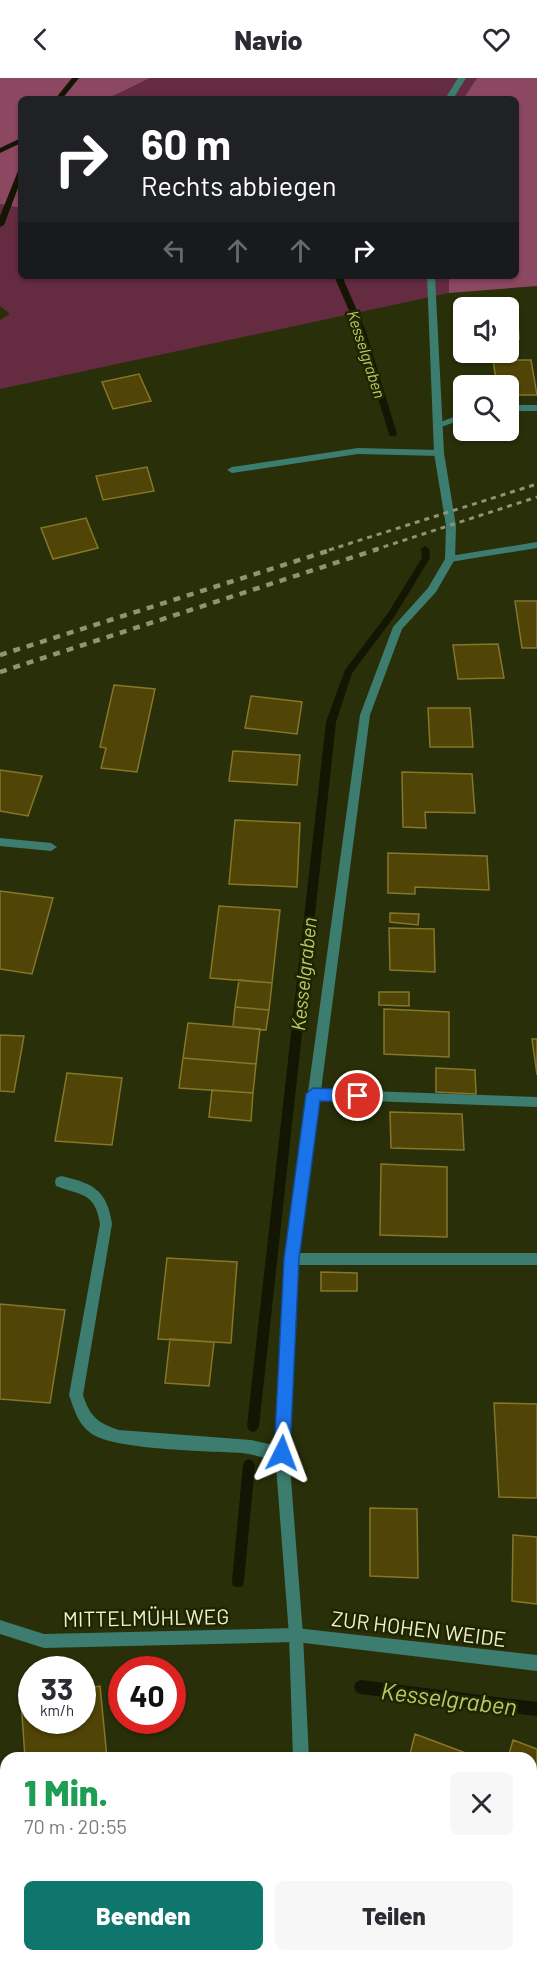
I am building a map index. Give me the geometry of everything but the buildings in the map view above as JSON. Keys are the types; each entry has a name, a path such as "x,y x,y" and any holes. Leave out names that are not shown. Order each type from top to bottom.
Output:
{"street":[{"path":"451,96 462,78"},
{"path":"301,1752 296,1635 282,1453 292,1259 365,715 398,627 432,590 450,559 451,526 439,453 431,279"},
{"path":"519,408 537,408"},
{"path":"438,425 453,420"},
{"path":"232,470 358,451 439,453"},
{"path":"450,559 537,545"},
{"path":"0,842 51,848"},
{"path":"313,1094 537,1102"},
{"path":"61,1182 80,1186 95,1194 104,1207 106,1224 76,1395 82,1413 96,1429 119,1437 251,1447 282,1453"},
{"path":"292,1259 537,1259"},
{"name":"MITTELMÜHLWEG","path":"0,1627 44,1641 296,1635"},
{"name":"ZUR HOHEN WEIDE","path":"296,1635 537,1663"}],"shaded area":[{"path":"0,78 150,78 113,96 18,96 18,207 0,204"},
{"path":"150,78 477,78 465,96 113,96"},
{"path":"477,78 537,78 537,286 449,293 449,279 519,279 519,96 465,96"},
{"path":"0,204 18,207 18,279 449,279 449,293 0,389 0,320 10,314 0,306"}],"waterway":[{"path":"61,96 76,78"},
{"path":"0,151 18,142"},
{"path":"0,225 18,179"},
{"name":"Kesselgraben","path":"339,279 361,329 393,434"},
{"name":"Kesselgraben","path":"253,1426 331,722 348,672 391,615 426,558 425,549"},
{"name":"Kesselgraben","path":"238,1581 249,1465"},
{"name":"Kesselgraben","path":"361,1687 537,1709"}],"railway":[{"path":"329,550 537,484"},
{"path":"374,550 537,497"},
{"path":"0,655 334,549"},
{"path":"0,672 378,549"}],"route":[{"path":"282,1453 292,1259 313,1094 358,1096"}]}
